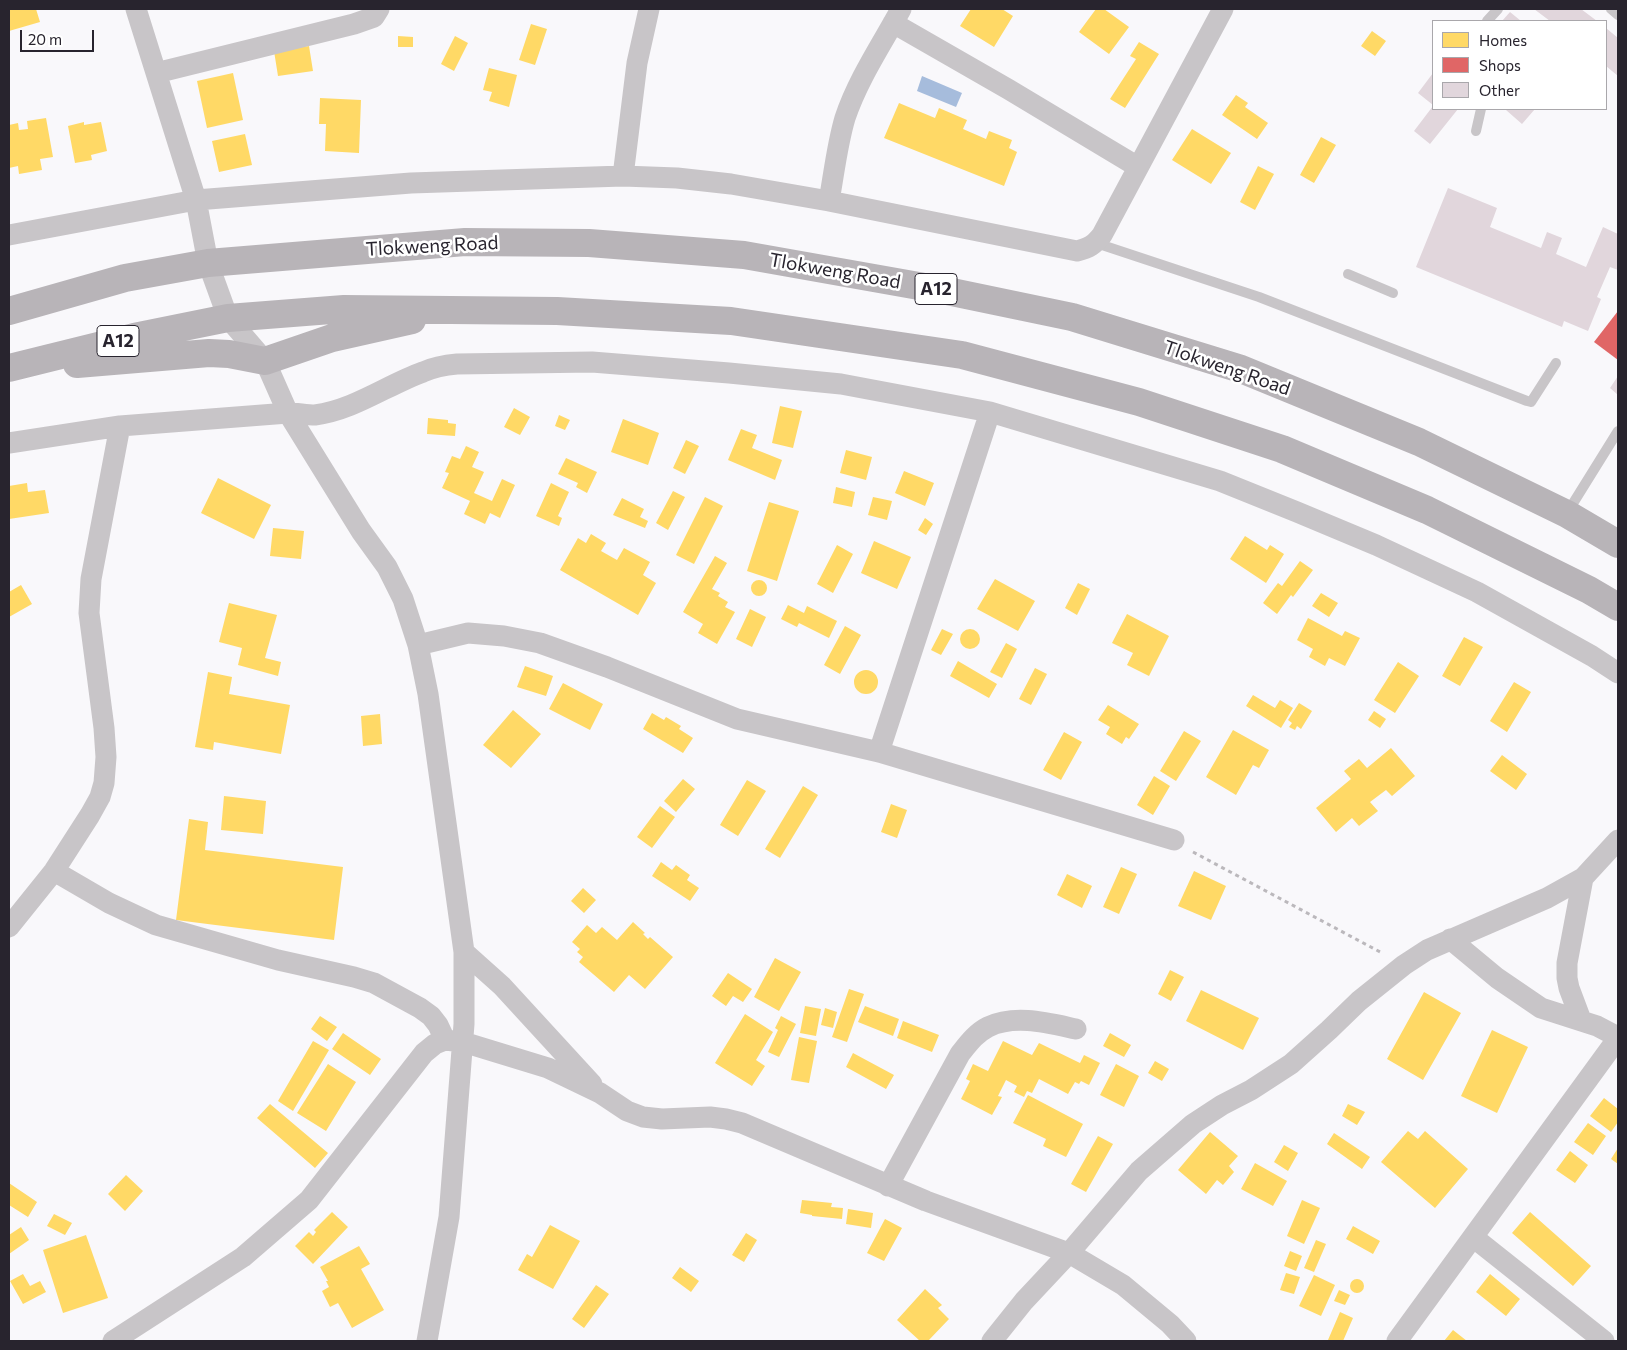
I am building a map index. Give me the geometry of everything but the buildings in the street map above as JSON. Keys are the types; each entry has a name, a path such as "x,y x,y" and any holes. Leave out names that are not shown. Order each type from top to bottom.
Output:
{"main road":[{"name":"Tlokweng Road","path":"9,310 125,278 208,263 465,242 589,243 744,255 948,290 1072,317 1241,369 1419,442 1567,514 1618,544"},
{"name":"A12","path":"9,368 134,337 228,318 344,308 557,311 731,321 962,355 1139,402 1282,449 1427,510 1589,590 1618,608"},
{"path":"9,368 41,363 79,364 209,354 229,354 265,361 325,340 355,332 410,322 422,315 442,310"}],"street":[{"path":"136,9 196,200 208,263 228,318 265,361 288,413 361,531 387,567 403,599 418,645 428,694 464,952 464,1024 454,1041 449,1217 427,1341"},
{"path":"156,73 354,24 374,17 379,9"},
{"path":"623,176 637,63 649,9"},
{"path":"9,236 196,200 411,183 623,176 677,178 731,184 829,201 1076,251 1088,248 1096,243 1223,9"},
{"path":"829,201 845,118 858,87 897,16 1008,89 1138,167"},
{"path":"9,443 120,426 288,413 315,415 344,407 378,394 422,372 457,364 592,362 841,384 990,412 1220,481 1376,545 1477,592 1592,656 1618,673"},
{"path":"879,752 990,412"},
{"path":"9,927 54,871 97,803 104,783 106,757 104,728 89,614 91,579 120,426"},
{"path":"418,645 468,633 504,636 540,643 608,667 737,719 879,752 1174,840"},
{"path":"992,1341 1024,1301 1069,1253 1139,1170 1186,1130 1222,1105 1251,1090 1291,1064 1359,1001 1404,965 1450,939 1547,898 1583,878 1618,840"},
{"path":"54,871 109,904 156,926 269,958 374,983 431,1016 454,1041"},
{"path":"1581,1020 1569,988 1566,963 1583,878"},
{"path":"1397,1341 1618,1037 1581,1020 1541,1008 1518,994 1450,939"},
{"path":"464,952 522,1007 600,1093"},
{"path":"888,1186 960,1054 973,1038 988,1027 1004,1022 1033,1020 1076,1029"},
{"path":"113,1341 243,1257 276,1230 309,1200 424,1053 435,1044 454,1041 548,1068 600,1093 627,1111 643,1117 662,1119 710,1117 742,1123 888,1186 1069,1253 1123,1285 1170,1324 1186,1341"},
{"path":"1473,1236 1604,1341"}],"lane":[{"path":"1488,20 1498,9"},
{"path":"1611,9 1618,15"},
{"path":"1476,131 1481,110"},
{"path":"1096,243 1259,297 1527,401 1531,402 1556,363"},
{"path":"1348,274 1393,293"},
{"path":"1567,514 1618,431"}],"path":[{"path":"1174,840 1404,965"}],"water":[{"path":"922,76 962,93 956,107 917,91"}]}
